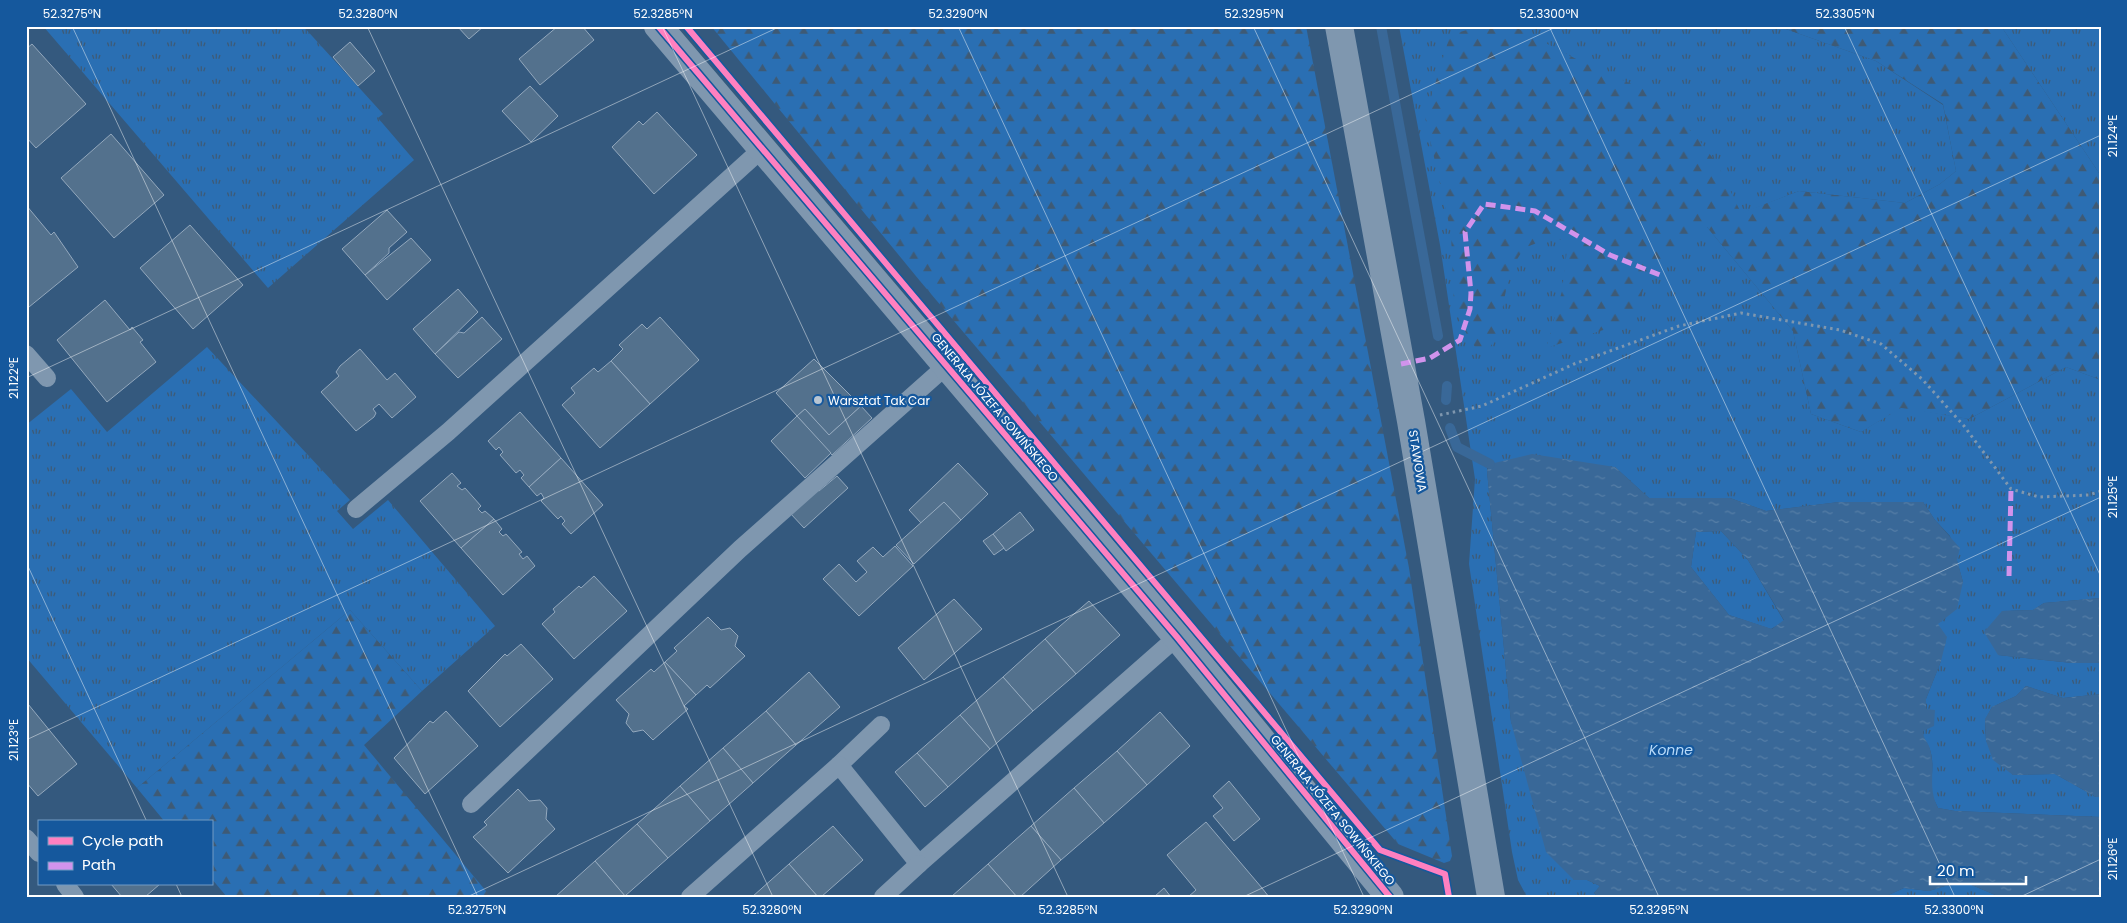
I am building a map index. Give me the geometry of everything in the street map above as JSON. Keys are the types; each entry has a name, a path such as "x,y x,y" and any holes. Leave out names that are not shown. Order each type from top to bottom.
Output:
{"street":[{"name":"GENERAŁA JÓZEFA SOWIŃSKIEGO","path":"658,26 763,148 945,367 1177,637 1390,897"},
{"name":"STAWOWA","path":"1339,26 1411,421 1491,897"}],"lane":[{"path":"356,508 448,432 763,148"},
{"path":"26,354 47,378"},
{"path":"471,804 740,550 945,367"},
{"path":"882,897 1177,637"},
{"path":"690,897 839,766 881,725"},
{"path":"839,766 919,864"},
{"path":"26,838 38,852"},
{"path":"67,886 75,897"}],"path":[{"path":"1411,421 1482,406 1574,364 1679,326 1741,313 1840,330 1881,344 1922,379 1964,426 2011,489 2039,497 2089,495 2101,491"}],"green space":[{"path":"43,26 303,26 383,114 378,118 414,160 268,288"},
{"path":"711,26 1306,26 1409,568 1452,856 1450,861 1444,863 1398,844 920,281"},
{"path":"1399,26 1777,26 1876,61 1943,105 1956,171 1940,184 1905,203 1799,191 1707,227 1793,331 1811,414 1861,432 1901,407 1969,419 2066,367 2101,380 2101,598 2044,603 2033,610 2002,611 1998,655 2072,663 2101,663 2101,694 2063,698 2026,686 2016,696 1992,707 1985,720 1986,741 2013,775 2055,774 2096,797 2101,797 2101,817 1955,811 1938,808 1932,795 1932,758 1928,744 1923,737 1926,699 1941,661 1937,624 1963,582 1950,536 1935,520 1923,502 1839,502 1766,511 1730,498 1649,498 1615,467 1487,471 1511,722 1574,880 1587,880 1600,886 1594,893 1598,897 1527,897 1518,880 1512,852 1469,564 1475,479 1440,245"},
{"path":"1480,26 1513,26 1580,61 1647,91 1696,136 1718,165 1741,213 1799,191 1905,203 1940,184 1956,171 1943,104 1876,61 1777,26 2001,26 2101,176 2101,380 2066,367 1969,419 1901,408 1861,432 1811,414 1793,331 1707,227 1660,262 1646,278 1635,320 1546,348 1562,291 1568,242 1552,237 1524,248 1510,271 1496,339 1482,357 1468,337 1454,307 1451,233 1425,117 1450,35"},
{"path":"2001,26 2101,26 2101,176"},
{"path":"207,347 350,500 337,511 353,529 388,500 495,626 422,691 350,610 137,788 26,657 26,425 71,389 107,432"},
{"path":"1721,531 1748,560 1784,621 1771,629 1729,615 1691,567 1696,532"},
{"path":"350,610 422,691 364,745 491,897 227,897 212,879 212,820 163,820 137,788"},
{"path":"1967,883 2000,897 1884,897 1904,888 1929,891 1945,886"}],"water":[{"name":"Konne","path":"1532,454 1615,467 1649,498 1730,498 1766,511 1839,502 1923,502 1935,520 1960,548 1957,560 1963,582 1957,609 1938,624 1947,637 1941,661 1926,699 1926,709 1935,710 1934,726 1923,731 1932,757 1932,786 1938,808 1955,811 2101,817 2101,897 2000,897 1967,883 1945,886 1929,891 1904,888 1884,897 1598,897 1594,893 1600,886 1587,880 1574,880 1546,852 1511,722 1487,471 1490,464","holes":["1721,531 1748,560 1784,620 1772,629 1729,615 1691,567 1696,532"]},
{"path":"2101,598 2101,663 2072,663 1998,655 1984,632 2002,611 2033,610 2044,603"},
{"path":"2026,686 2063,698 2101,694 2101,797 2096,797 2055,774 2013,775 1993,760 1986,741 1985,719 1992,707 2016,696"}],"building":[{"path":"457,26 484,26 469,39"},
{"path":"558,26 582,26 594,40 540,85 519,59"},
{"path":"350,42 375,71 358,86 333,57"},
{"path":"32,44 86,104 36,148 26,137 26,49"},
{"path":"530,86 558,116 531,142 502,111"},
{"path":"657,112 697,155 654,194 612,147 639,121 643,125"},
{"path":"111,134 164,195 114,238 61,178"},
{"path":"26,205 51,235 54,232 78,267 29,307 26,304"},
{"path":"387,210 407,232 389,248 389,253 365,275 342,249"},
{"path":"190,225 243,285 193,329 140,268"},
{"path":"411,238 431,260 387,300 365,275"},
{"path":"458,289 478,312 435,354 413,329"},
{"path":"105,300 130,330 132,327 143,340 140,342 156,362 107,402 57,340"},
{"path":"482,317 502,339 458,378 435,354 459,332 464,333"},
{"path":"660,317 699,360 650,404 611,361 623,349 619,345 642,324 647,329"},
{"path":"360,349 387,380 395,373 416,397 392,418 379,404 373,409 376,413 374,417 356,431 321,392 339,376 336,372 340,366"},
{"name":"Warsztat Tak Car","path":"814,359 861,406 829,435 805,409 797,416 776,393"},
{"path":"611,361 650,404 600,448 562,405 575,393 571,388 594,368 598,372"},
{"path":"861,406 872,418 832,455 797,416 805,409 829,435"},
{"path":"520,412 561,458 529,487 521,478 524,475 520,470 516,473 500,455 503,452 499,447 496,450 488,441"},
{"path":"797,416 831,453 805,478 771,441"},
{"path":"561,458 603,505 571,534 562,524 565,521 561,516 558,519 541,501 544,498 541,493 537,496 529,487"},
{"path":"958,463 988,494 961,520 944,502 921,523 909,510"},
{"path":"452,473 461,483 457,486 462,490 465,488 481,506 478,509 482,513 485,511 494,519 461,548 420,501"},
{"path":"837,476 848,488 804,528 790,513 816,489 819,491"},
{"path":"944,502 961,520 914,564 896,545"},
{"path":"1020,512 1034,530 1006,551 993,534"},
{"path":"494,519 502,529 499,532 503,536 506,534 522,552 519,554 523,559 527,556 535,566 503,595 461,548"},
{"path":"993,534 1004,548 994,555 983,541"},
{"path":"895,546 913,566 859,616 823,579 839,564 856,582 867,572 857,561 873,547 883,557"},
{"path":"594,576 627,611 574,659 542,624 555,612 553,609 579,586 581,588"},
{"path":"954,599 982,629 924,680 898,648"},
{"path":"1089,601 1120,635 1076,674 1045,639"},
{"path":"708,617 721,630 730,628 738,636 735,646 745,656 710,688 707,685 696,695 665,662 677,651 674,648"},
{"path":"1045,639 1076,674 1033,711 1003,677"},
{"path":"521,644 553,679 500,727 468,691 505,654 507,656"},
{"path":"665,662 696,695 684,706 688,709 653,740 643,730 633,732 626,723 629,714 616,700 651,669 654,672"},
{"path":"809,672 840,707 796,745 766,711"},
{"path":"1003,677 1033,711 990,749 960,715"},
{"path":"28,704 77,764 38,796 26,782 26,706"},
{"path":"446,711 478,746 425,794 394,758 430,721 433,723"},
{"path":"766,711 796,745 753,783 723,748"},
{"path":"1160,712 1190,746 1147,785 1117,751"},
{"path":"960,715 990,749 948,787 917,753"},
{"path":"723,748 753,783 710,821 680,786"},
{"path":"1117,751 1147,785 1104,823 1074,788"},
{"path":"917,753 948,787 925,807 895,772"},
{"path":"1229,781 1260,819 1234,841 1213,816 1223,808 1213,796"},
{"path":"680,786 710,821 668,858 637,824"},
{"path":"1074,788 1104,823 1061,860 1031,826"},
{"path":"518,789 529,801 540,800 547,808 546,819 555,829 508,873 473,837 487,825 484,822"},
{"path":"1206,822 1269,897 1188,897 1196,890 1167,855"},
{"path":"637,824 668,858 625,896 595,861"},
{"path":"833,826 863,860 821,897 818,897 789,864"},
{"path":"1031,826 1061,860 1020,897 1017,897 988,864"},
{"path":"595,861 625,896 555,897"},
{"path":"789,864 818,897 752,897"},
{"path":"988,864 1017,897 951,897"},
{"path":"113,886 158,886 145,897 122,897"},
{"path":"1164,888 1171,897 1154,897"}],"waterway":[{"path":"1381,26 1438,336"},
{"path":"1446,400 1447,386"},
{"path":"1450,428 1457,447 1490,464"}],"marked path":[{"path":"1401,364 1430,358 1460,340 1470,309 1471,293 1465,232 1484,204 1535,211 1610,255 1660,275"},
{"path":"2009,576 2011,489"}],"cycle path":[{"path":"658,26 1177,637 1390,897"},
{"path":"686,26 1380,850 1445,874 1449,897"}],"place":[{"name":"Warsztat Tak Car","path":"818,400"}]}
